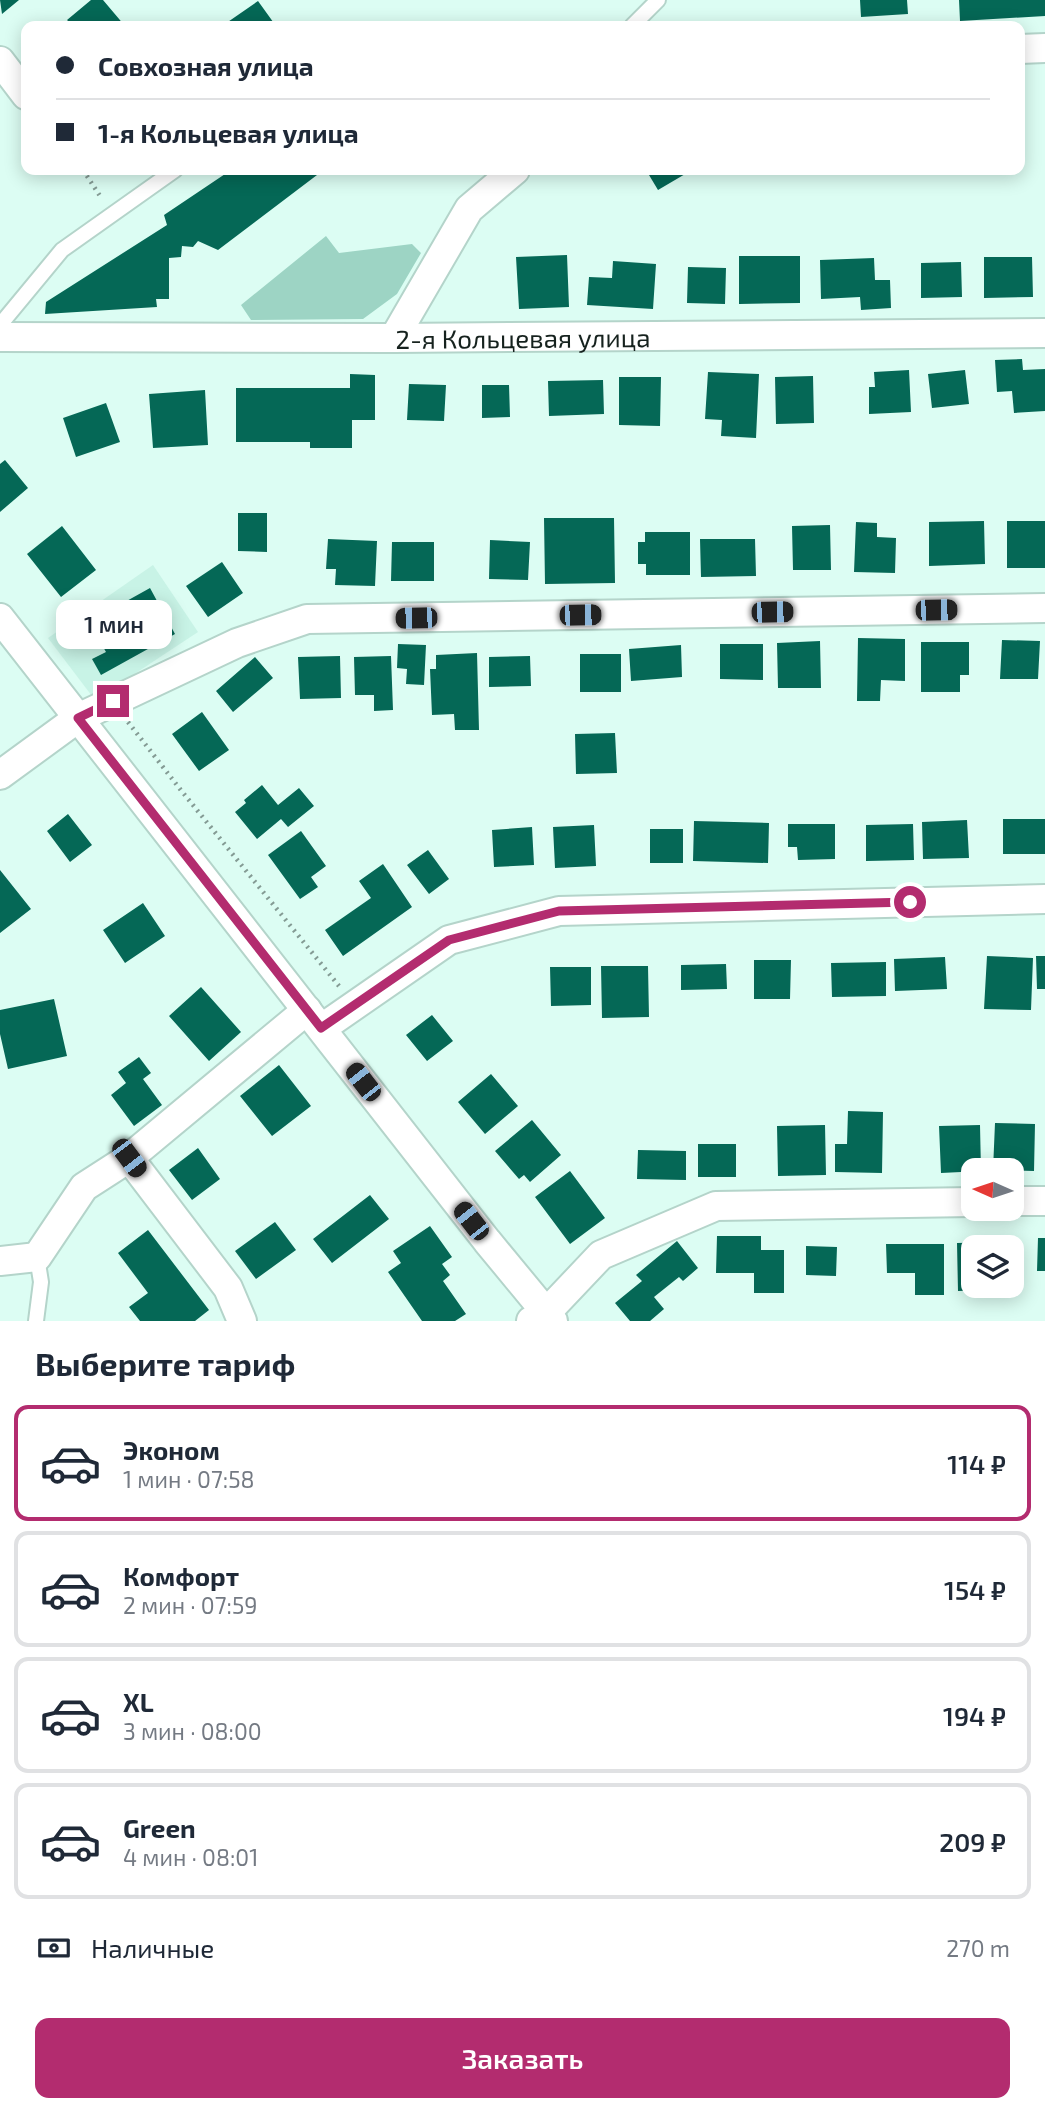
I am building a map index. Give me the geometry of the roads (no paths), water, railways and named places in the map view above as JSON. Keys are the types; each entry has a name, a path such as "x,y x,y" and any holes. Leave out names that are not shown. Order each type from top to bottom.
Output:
{"street":[{"path":"1025,49 1045,48"},
{"path":"0,61 21,88"},
{"path":"394,338 469,208 509,175"},
{"name":"2-я Кольцевая улица","path":"0,337 394,338 1045,333"},
{"path":"0,775 78,718 237,643 307,619 1045,608"},
{"path":"0,618 487,1241 544,1318 601,1255 716,1206 961,1202"},
{"path":"0,1261 37,1257 84,1187 129,1158 314,1019 355,1005 449,940 559,911 1045,899"},
{"path":"129,1158 228,1288 242,1321"},
{"path":"1024,1201 1045,1201"}],"lane":[{"path":"637,21 658,0"},
{"path":"0,325 62,250 168,175"},
{"path":"36,1321 41,1282 37,1257"}]}
